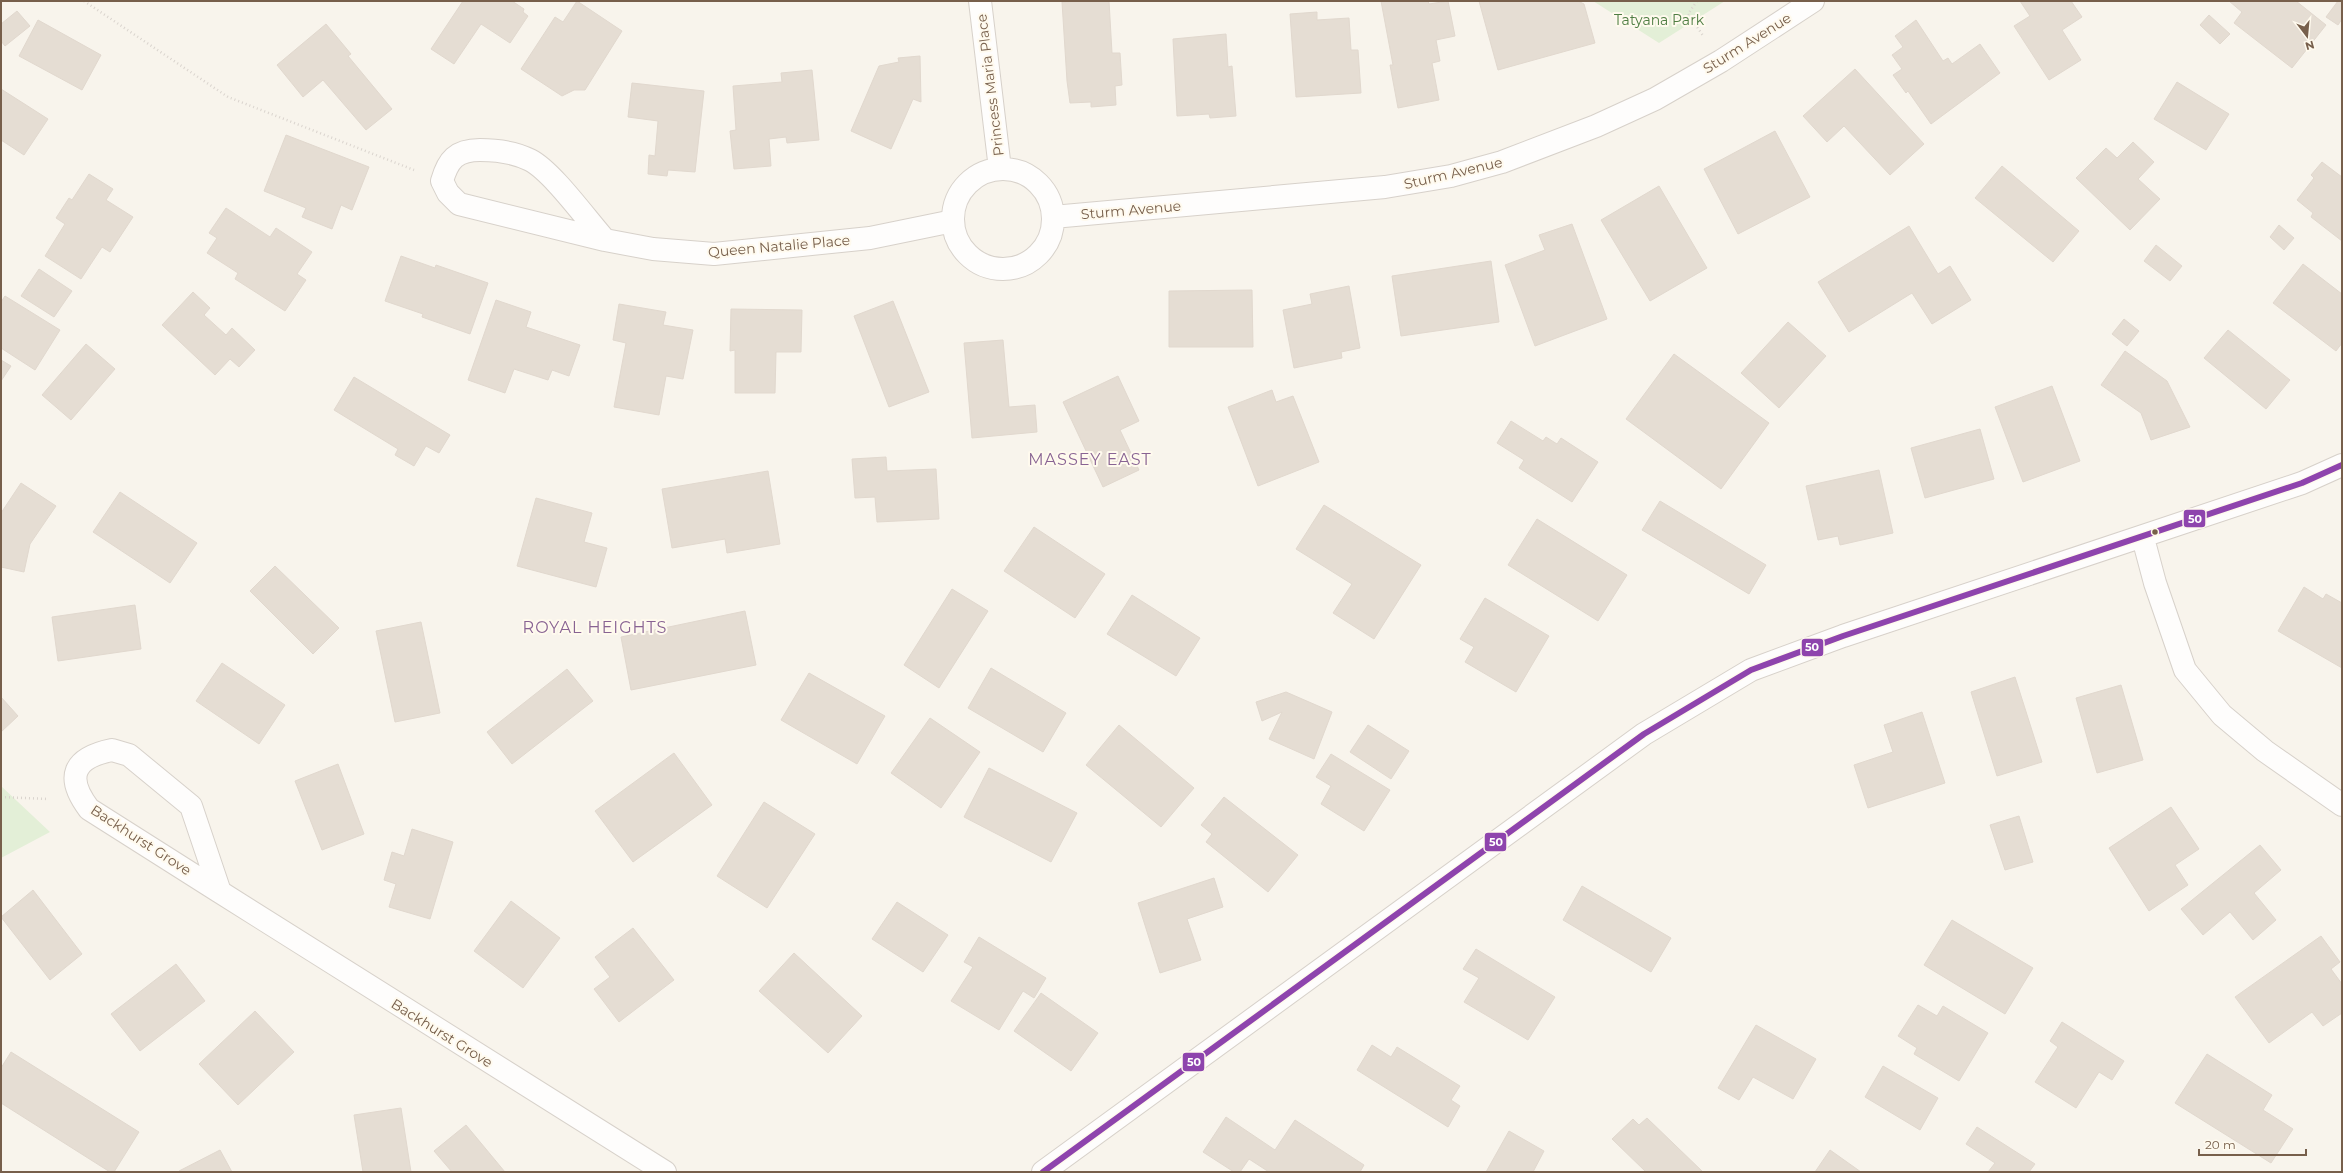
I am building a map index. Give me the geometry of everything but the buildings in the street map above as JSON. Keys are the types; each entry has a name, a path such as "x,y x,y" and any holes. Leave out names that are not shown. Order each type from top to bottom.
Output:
{"street":[{"name":"Princess Maria Place","path":"980,1 1000,168"},
{"name":"Sturm Avenue","path":"1053,217 1385,187 1451,176 1502,162 1596,126 1655,100 1721,61 1814,1"},
{"name":"Queen Natalie Place","path":"605,240 546,172 531,161 509,153 474,150 457,154 447,165 442,181 448,193 459,204 605,240 653,249 714,254 870,238 953,221"},
{"path":"1000,168 1020,172 1037,181 1049,197 1053,217 1052,231 1046,244 1037,255 1026,263 1012,268 998,269 984,265 972,258 962,248 956,235 953,221 955,206 961,192 971,180 985,172 1000,168"},
{"path":"1043,1172 1644,734 1752,670 1843,636 2143,538 2302,484 2342,465"},
{"path":"2143,538 2155,583 2185,670 2222,715 2265,751 2342,805"},
{"name":"Backhurst Grove","path":"220,892 192,806 129,755 112,750 87,758 81,764 74,778 78,794 89,809 220,892 665,1172"}],"path":[{"path":"84,1 228,97 422,173"},
{"path":"1697,1 1688,14 1706,39"},
{"path":"1,797 55,799"}],"green space":[{"name":"Tatyana Park","path":"1593,1 1725,1 1659,43"},
{"path":"1,786 50,832 1,858"}],"transit line":[{"name":"50","path":"1043,1172 1644,734 1751,670 1843,636 2302,483 2342,465"}],"district":[{"name":"MASSEY EAST","path":"1090,459"},
{"name":"ROYAL HEIGHTS","path":"595,627"}]}
